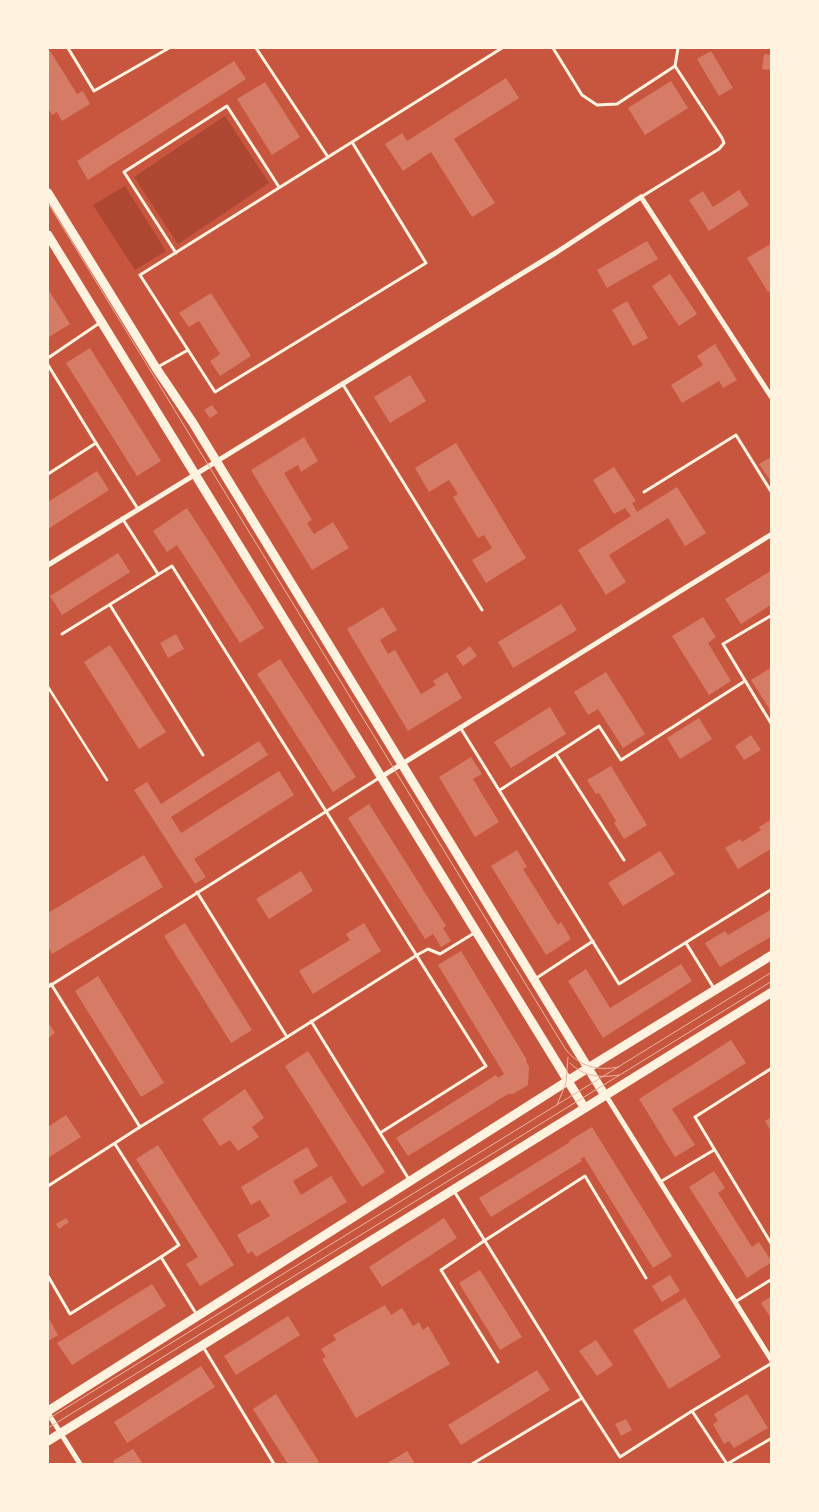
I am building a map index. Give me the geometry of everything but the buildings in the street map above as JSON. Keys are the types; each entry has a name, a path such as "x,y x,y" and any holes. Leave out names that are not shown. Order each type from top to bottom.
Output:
{"main road":[{"path":"48,193 156,368 216,460 604,1094"},
{"path":"48,235 584,1107"},
{"path":"48,1412 588,1068 772,955"},
{"path":"48,1441 604,1094 772,992"}],"street":[{"path":"48,565 194,473 557,252 641,197 772,398"},
{"path":"380,777 772,534"},
{"path":"604,1094 772,1362"},
{"path":"48,1412 80,1464"}],"lane":[{"path":"68,48 94,91 168,48"},
{"path":"256,48 328,157"},
{"path":"352,142 426,262 215,392 140,275 279,187 502,48"},
{"path":"553,48 582,95 597,105 617,104 675,66"},
{"path":"641,197 719,149 724,143 675,66 678,48"},
{"path":"176,252 124,172 226,106 279,187"},
{"path":"48,358 102,322"},
{"path":"156,368 188,350"},
{"path":"48,365 138,509"},
{"path":"342,383 482,610"},
{"path":"644,492 736,435 772,493"},
{"path":"48,474 96,443"},
{"path":"122,518 158,574"},
{"path":"62,634 172,566 486,1066 380,1133"},
{"path":"110,605 203,755"},
{"path":"772,615 723,644 772,725"},
{"path":"500,790 600,726 621,760 745,681"},
{"path":"460,727 619,984 772,890"},
{"path":"556,754 624,860"},
{"path":"140,1128 49,986 380,777"},
{"path":"197,892 286,1037"},
{"path":"48,1186 417,955 428,949 440,954 476,932"},
{"path":"534,980 593,942"},
{"path":"686,943 715,990"},
{"path":"311,1021 411,1181"},
{"path":"772,1068 694,1117 772,1245"},
{"path":"48,1276 70,1314 179,1245 115,1144"},
{"path":"660,1182 714,1150"},
{"path":"498,1362 441,1270 585,1176 646,1278"},
{"path":"452,1189 620,1457 772,1362"},
{"path":"161,1257 197,1316"},
{"path":"735,1302 772,1279"},
{"path":"202,1345 274,1464"},
{"path":"472,1464 582,1398"},
{"path":"692,1411 727,1464 772,1438"}],"path":[{"path":"48,687 107,780"}],"shaded area":[{"path":"225,116 269,183 178,244 134,177"},
{"path":"125,186 166,251 135,270 93,205"}],"tram line":[{"path":"48,203 566,1050 572,1056 590,1066 597,1068 619,1067"},
{"path":"48,1419 772,972"},
{"path":"48,1428 772,981"},
{"path":"557,1105 566,1083 568,1057"},
{"path":"570,1063 587,1074 619,1075"}]}
